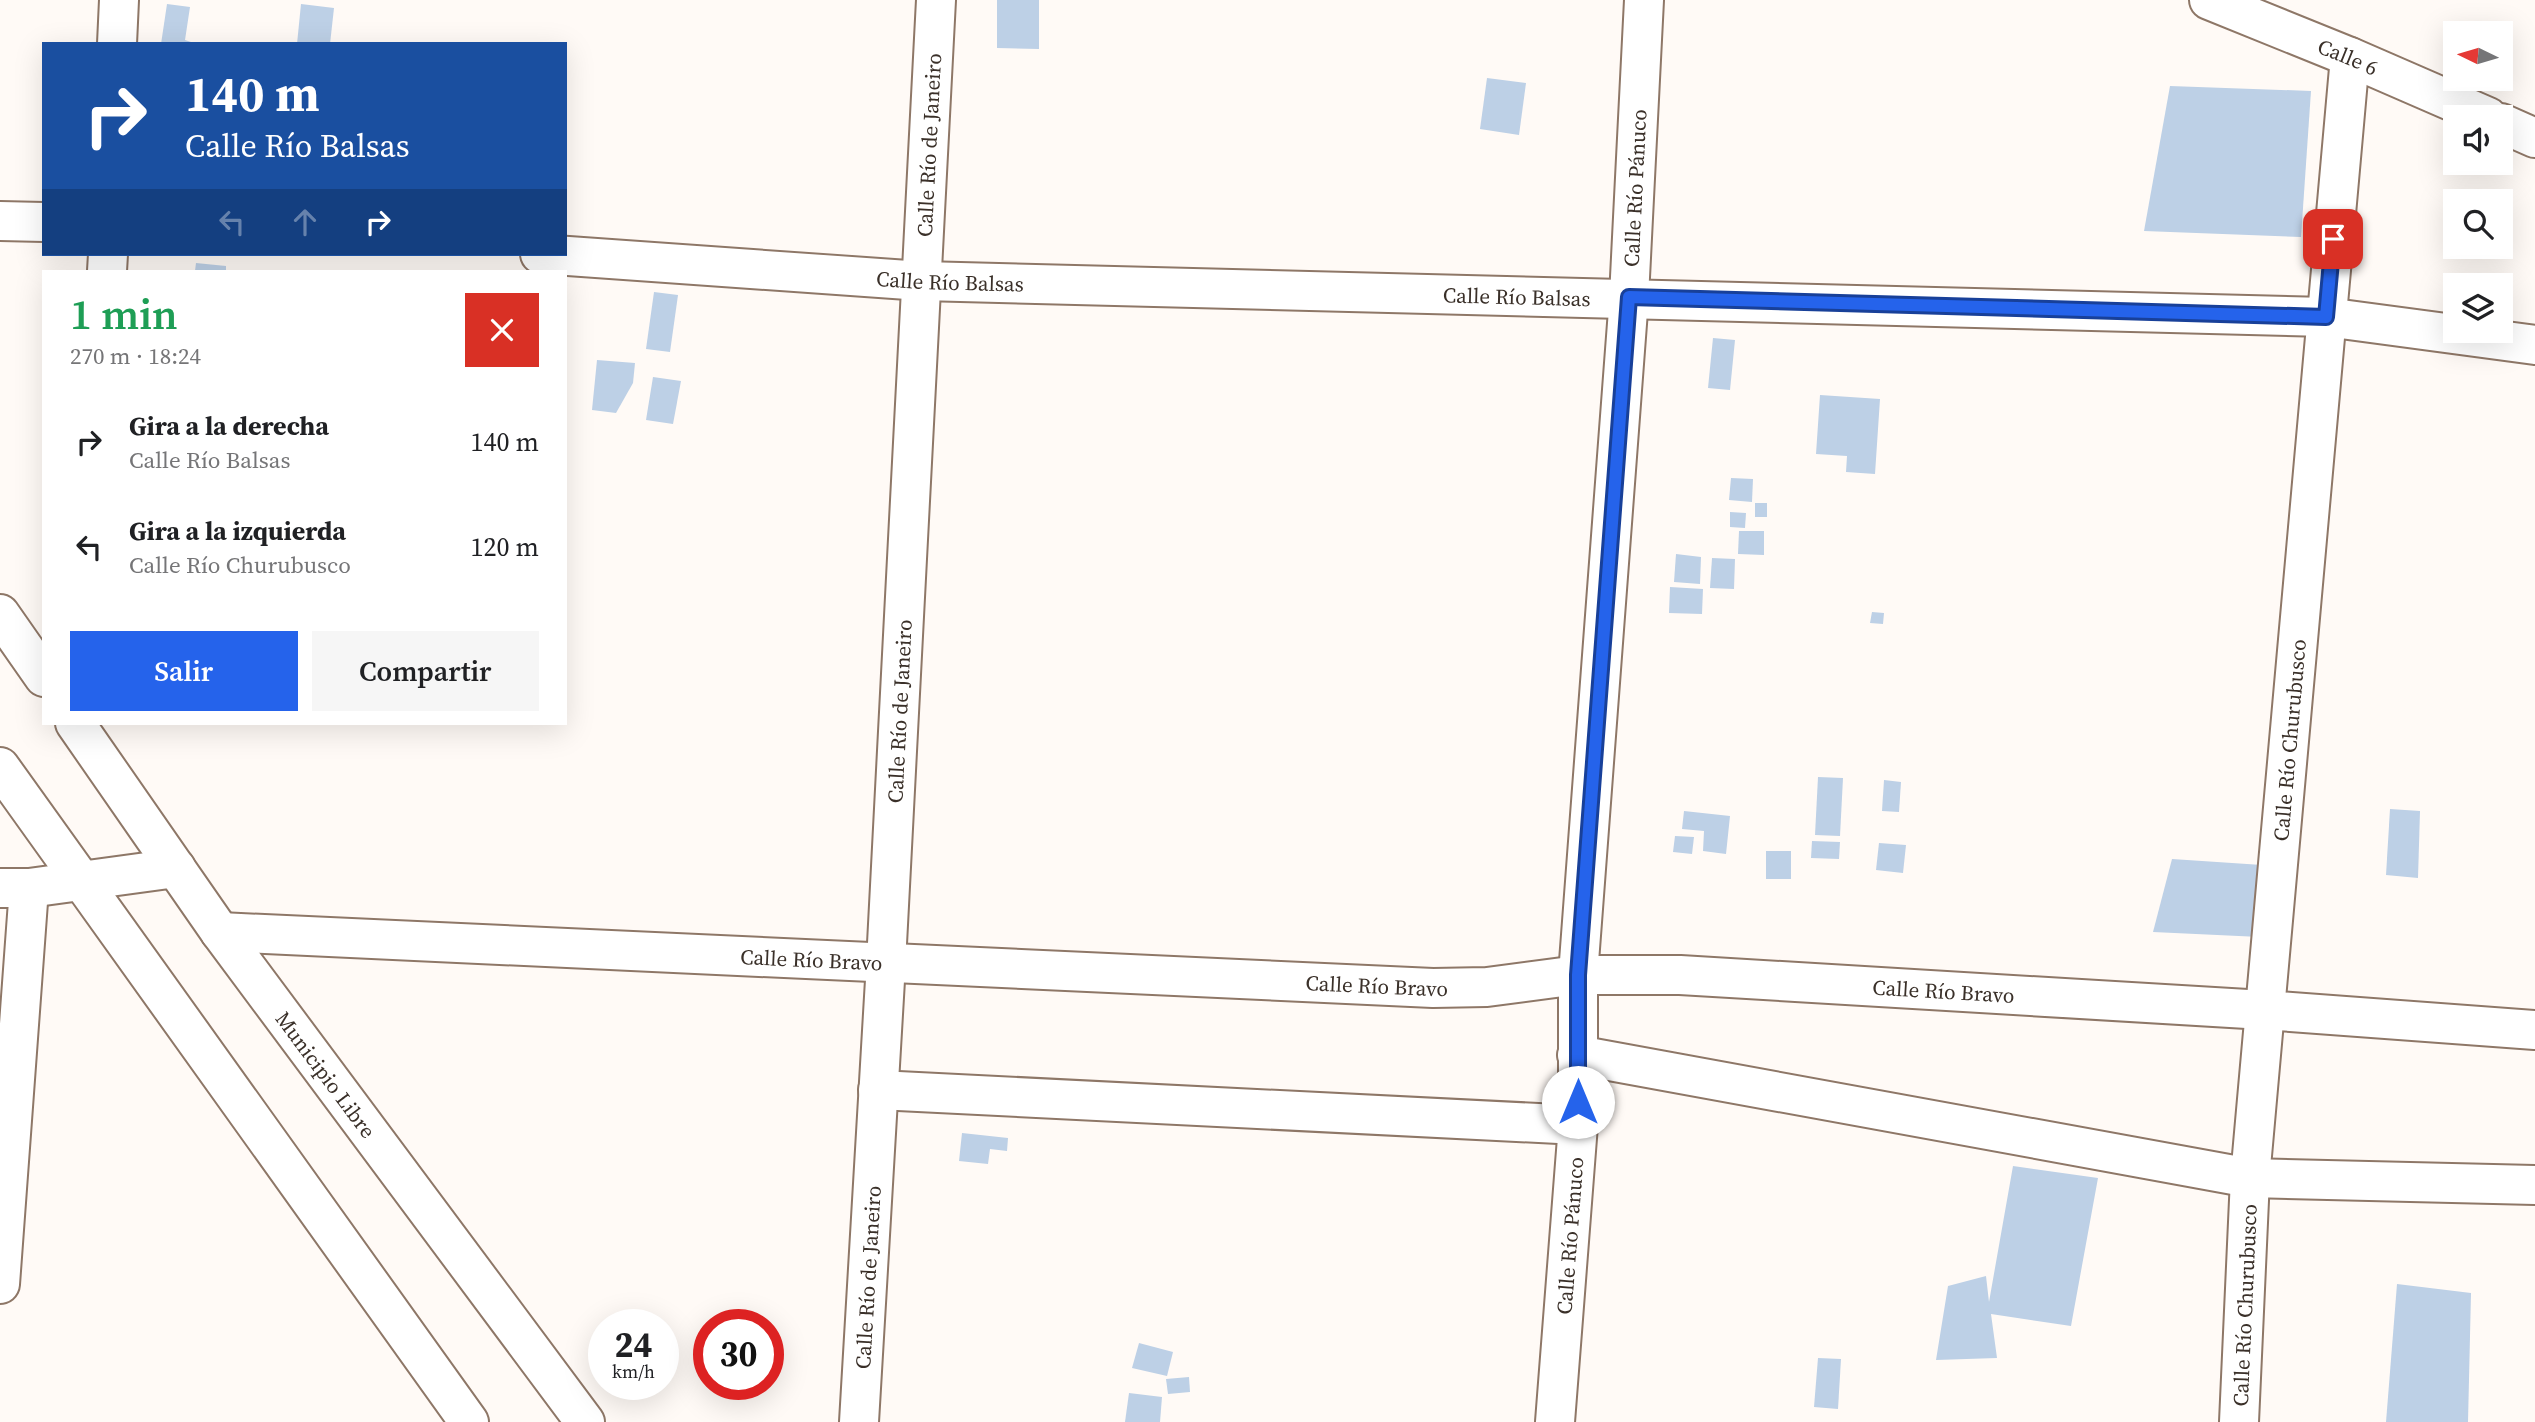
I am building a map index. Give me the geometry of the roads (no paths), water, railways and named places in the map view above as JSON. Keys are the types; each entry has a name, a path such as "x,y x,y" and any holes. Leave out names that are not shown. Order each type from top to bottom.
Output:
{"street":[{"path":"117,42 119,0"},
{"name":"Calle Río de Janeiro","path":"859,1422 886,963 936,0"},
{"name":"Calle Río Pánuco","path":"1555,1422 1578,1125 1578,975 1629,297 1644,0"},
{"name":"Calle 6","path":"2209,0 2460,105"},
{"name":"Calle Río Churubusco","path":"2239,1422 2250,1178 2350,57"},
{"path":"2513,128 2535,138"},
{"path":"0,221 42,222"},
{"name":"Calle Río Balsas","path":"567,256 922,281 1629,297 2326,317 2535,345"},
{"path":"0,614 42,674"},
{"name":"Municipio Libre","path":"80,726 219,932 585,1422"},
{"path":"0,767 469,1422"},
{"path":"0,1284 15,888 83,882 176,868"},
{"name":"Calle Río Bravo","path":"219,932 1433,988 1487,987 1578,975 1681,975 2264,1010 2535,1030"},
{"path":"1577,1055 2250,1178 2535,1185"},
{"path":"878,1090 1578,1125"}]}
